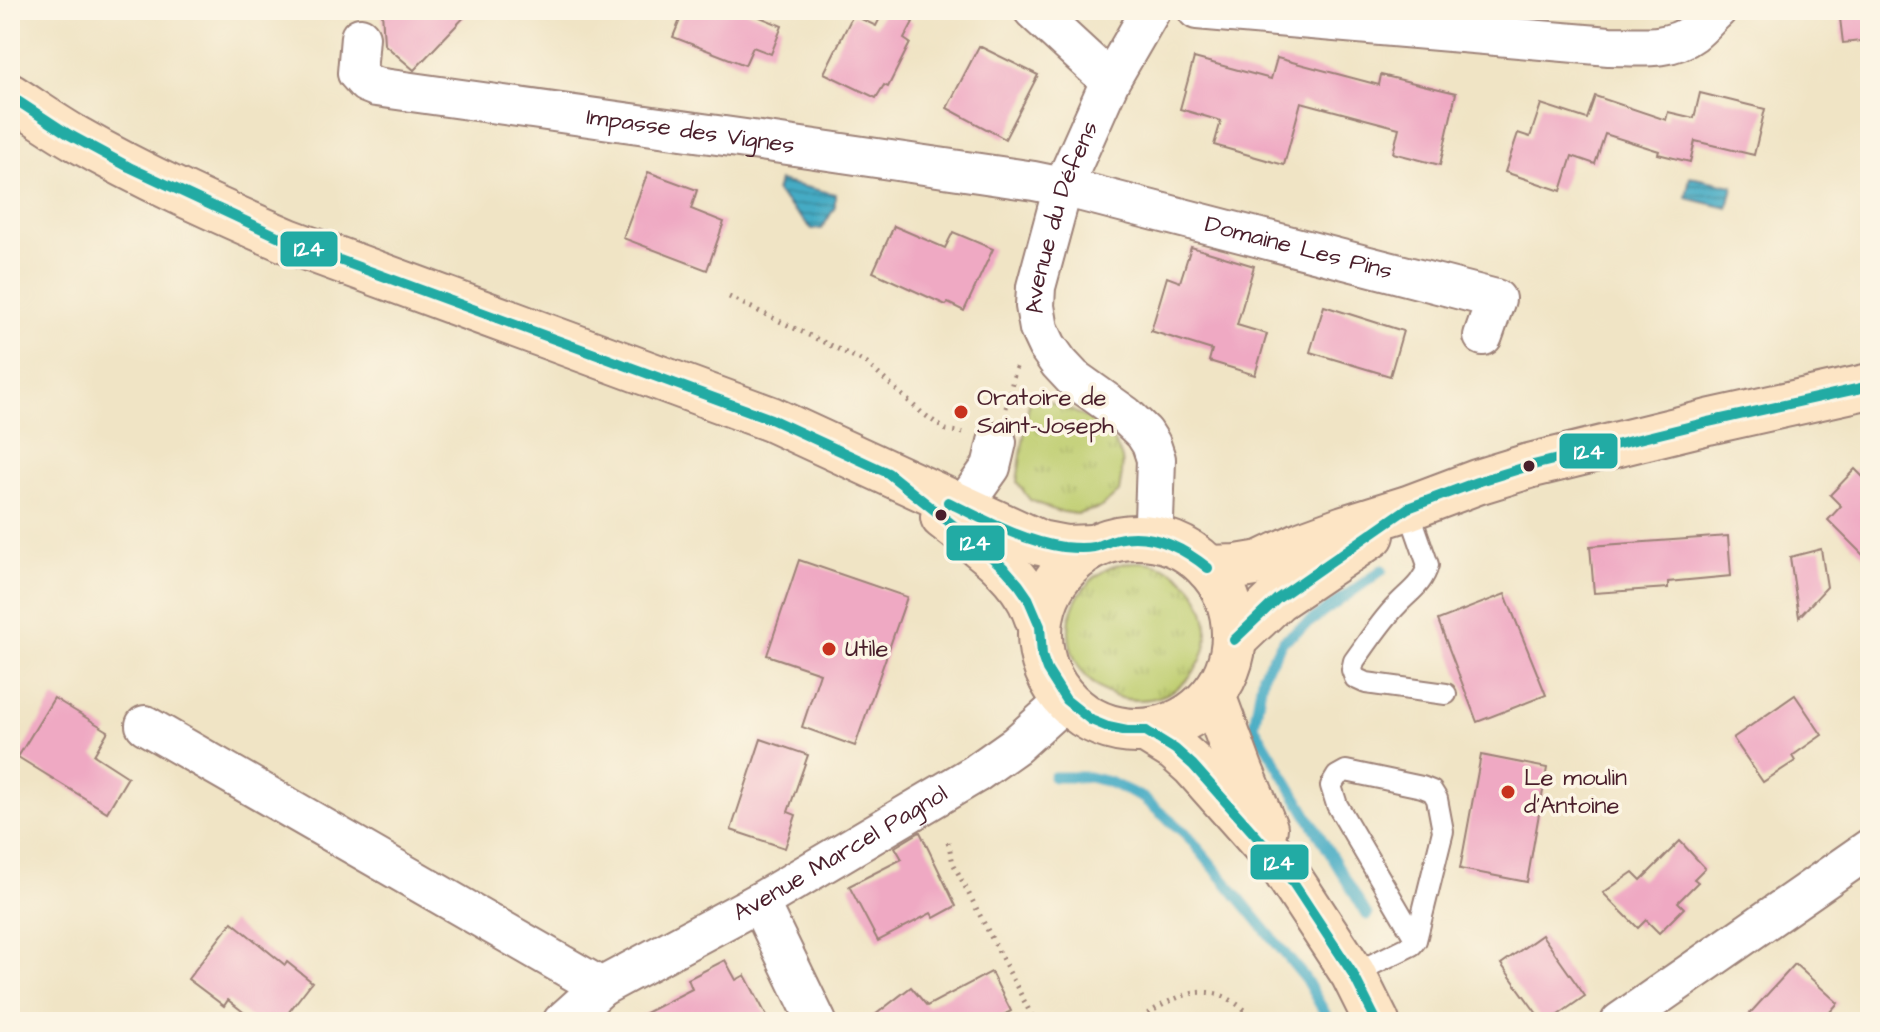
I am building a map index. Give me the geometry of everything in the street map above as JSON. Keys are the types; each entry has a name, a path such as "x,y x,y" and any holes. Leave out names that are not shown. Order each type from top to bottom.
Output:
{"main road":[{"path":"10,96 77,139 234,218 288,241 771,419 888,473 955,515 1040,543 1066,548 1150,538 1173,544 1208,568 1223,589 1232,614 1234,640 1224,678 1213,695 1194,713 1171,725 1146,731 1108,727 1091,720 1066,700 1047,670 1042,656 1040,626 1045,602 1056,580 1072,561 1092,547"},
{"path":"1208,568 1261,563 1344,528 1529,466 1870,386"},
{"path":"1234,640 1277,599 1408,508"},
{"path":"955,515 1019,585 1040,626"},
{"path":"1213,695 1280,863"},
{"path":"1146,731 1175,749 1193,765 1280,863 1353,974 1377,1022"}],"street":[{"path":"1033,10 1110,81"},
{"name":"Avenue du Défens","path":"1150,538 1154,520 1156,459 1151,444 1125,415 1073,378 1053,354 1039,329 1035,306 1036,287 1063,187 1110,81 1151,10"},
{"path":"1197,10 1609,46 1675,43 1692,34 1717,10"},
{"name":"Impasse des Vignes","path":"360,37 357,73 366,83 376,87 781,143 1063,187"},
{"name":"Domaine Les Pins","path":"1063,187 1496,299 1483,336"},
{"path":"955,515 991,467 997,442"},
{"name":"Avenue Marcel Pagnol","path":"562,1022 601,987 759,902 975,774 1016,745 1066,700"},
{"path":"145,725 601,987"},
{"path":"1620,1022 1870,848"},
{"path":"759,902 817,1022"}],"lane":[{"path":"1408,508 1428,565 1426,574 1396,606 1354,661 1352,670 1355,678 1366,683 1446,694"},
{"path":"1353,974 1412,945 1416,940 1443,831 1437,799 1432,791 1346,771 1337,776 1331,786 1337,805 1416,940"}],"path":[{"path":"729,297 865,362 922,413 946,430 997,442 1018,359"},
{"path":"948,842 953,863 1035,1022"},
{"path":"1134,1022 1173,999 1195,993 1217,994 1260,1022"}],"green space":[{"path":"1030,396 1084,417 1097,425 1116,446 1122,459 1119,492 1100,508 1077,514 1056,511 1030,500 1017,482"},
{"path":"1138,562 1164,567 1187,582 1202,605 1207,631 1202,657 1187,680 1164,695 1138,700 1112,695 1089,680 1074,657 1069,631 1074,605 1089,582 1112,567"}],"water":[{"path":"1690,177 1733,186 1728,208 1686,198"},
{"path":"779,181 835,194 835,207 821,229 812,229 776,192"}],"building":[{"path":"382,10 471,10 414,70 384,44"},
{"path":"684,10 743,10 782,26 771,54 753,47 745,65 673,37"},
{"path":"884,10 913,22 904,39 910,43 888,87 884,85 876,98 824,73 853,15 876,26"},
{"path":"1839,10 1870,10 1870,40 1843,43"},
{"path":"979,46 1038,75 1005,139 947,108"},
{"path":"1194,58 1271,79 1277,58 1379,85 1381,75 1456,93 1440,165 1393,153 1399,128 1301,102 1284,165 1214,145 1221,121 1180,109"},
{"path":"1700,93 1765,109 1754,155 1695,141 1690,162 1658,154 1659,151 1605,134 1595,164 1572,156 1561,191 1505,172 1518,133 1530,137 1541,104 1587,119 1595,96 1666,120 1668,112 1694,118"},
{"path":"648,172 697,190 691,209 724,222 707,270 623,238"},
{"path":"894,226 945,248 953,232 993,249 964,311 873,272"},
{"path":"1191,247 1254,266 1237,325 1267,334 1255,375 1209,361 1212,350 1151,331 1167,277 1180,282"},
{"path":"1324,306 1403,331 1390,376 1310,352"},
{"path":"1855,469 1866,480 1870,476 1870,562 1828,520 1841,506 1830,495"},
{"path":"1728,536 1731,576 1668,582 1668,588 1594,593 1590,546"},
{"path":"1821,549 1827,587 1799,617 1790,557"},
{"name":"Utile","path":"799,560 907,597 855,746 802,727 820,673 767,655"},
{"path":"1505,594 1546,695 1477,722 1438,620"},
{"path":"1795,695 1822,735 1792,756 1795,761 1763,782 1733,738"},
{"path":"54,698 108,731 94,755 128,777 107,812 18,757"},
{"path":"761,739 808,755 788,812 796,815 785,848 731,830"},
{"path":"1481,755 1547,768 1527,882 1460,869"},
{"path":"920,832 956,906 934,918 931,913 878,941 849,886 902,859 895,847"},
{"path":"1680,841 1705,868 1694,879 1698,882 1678,902 1684,908 1659,933 1646,920 1638,928 1603,893 1633,872 1641,880"},
{"path":"232,922 285,965 287,962 312,982 281,1022 256,1022 228,1000 224,1006 188,979"},
{"path":"1542,935 1585,996 1548,1022 1543,1022 1501,964"},
{"path":"725,960 736,980 745,975 770,1022 628,1022 692,989 688,979"},
{"path":"1795,964 1838,1003 1821,1022 1742,1022"},
{"path":"991,972 1011,1011 991,1022 866,1022 911,987 927,1006"}],"waterway":[{"path":"1367,915 1254,726 1263,674 1283,641 1382,570"},
{"path":"1054,777 1089,777 1109,782 1143,798 1187,835 1305,978 1330,1022"}],"transit line":[{"name":"124","path":"10,96 68,134 129,167 288,241 771,419 888,473 978,545 1019,585 1040,626 1042,656 1047,670 1066,700 1091,720 1108,727 1146,731"},
{"name":"124","path":"1234,640 1277,599 1408,508 1529,466 1870,386"},
{"name":"124","path":"948,502 1004,529 1048,544 1086,548 1117,539 1142,537 1177,547 1208,568"},
{"name":"124","path":"1146,731 1175,749 1193,765 1280,863 1353,974 1377,1022"}],"place":[{"name":"Oratoire de Saint-Joseph","path":"961,412"},
{"name":"Utile","path":"829,649"},
{"name":"Le moulin d'Antoine","path":"1508,792"}]}
